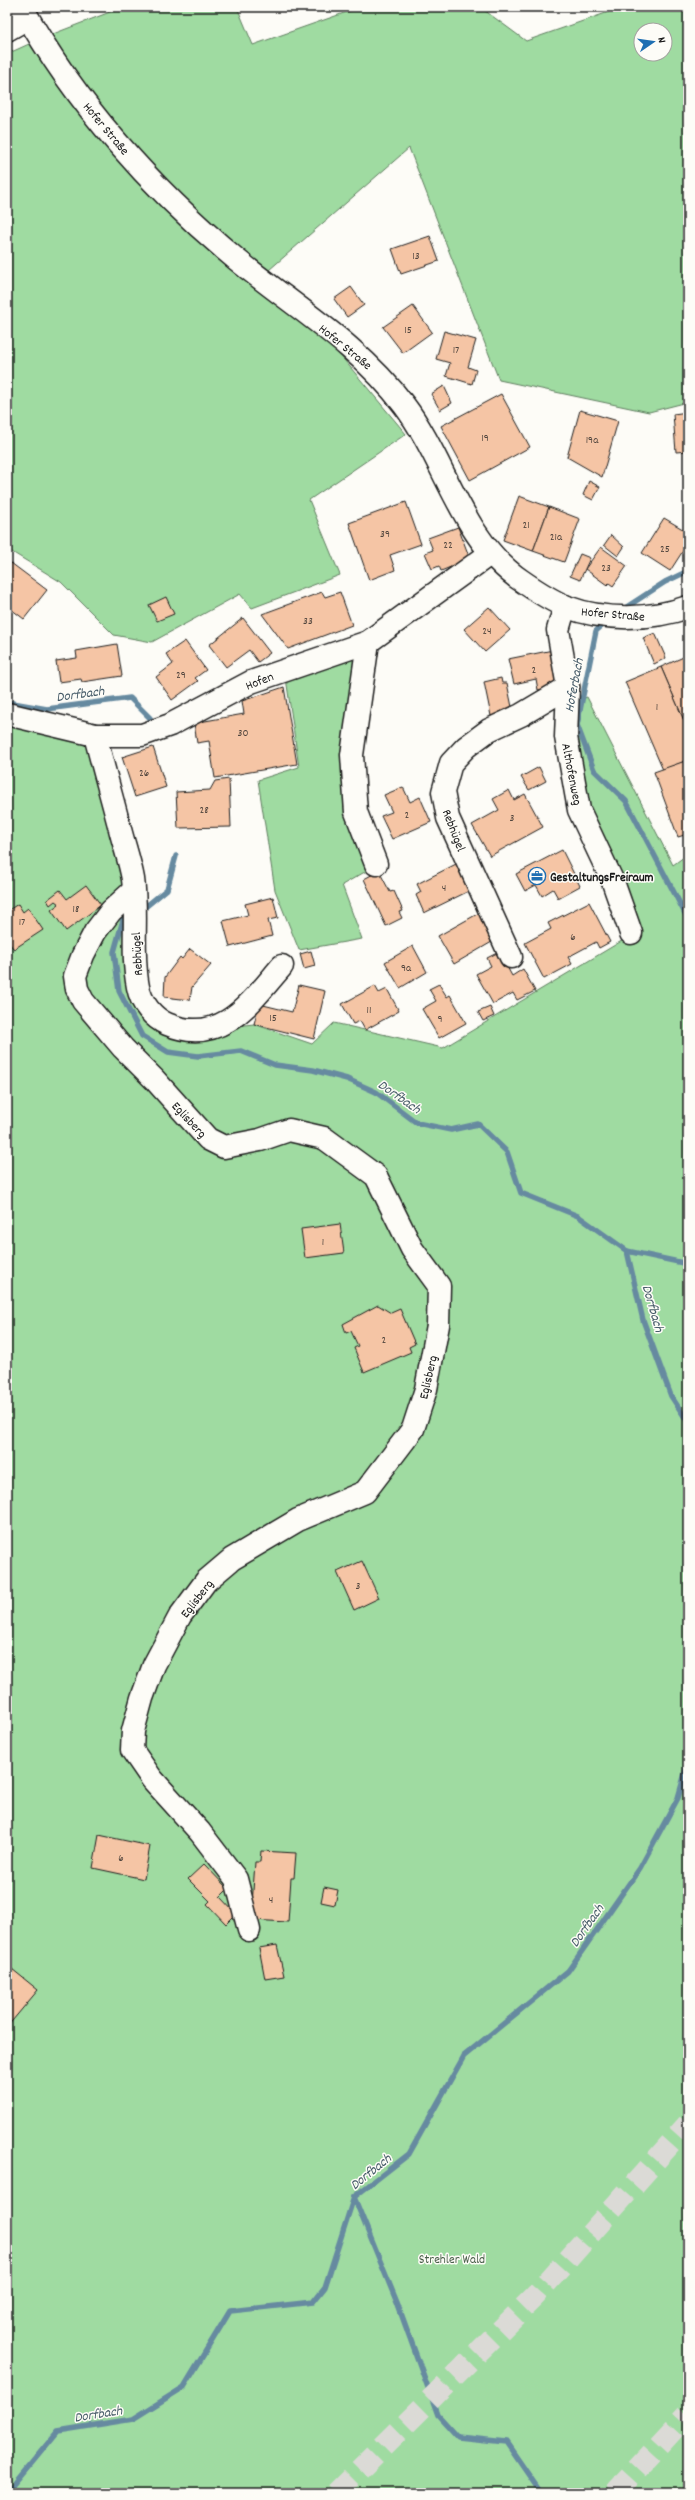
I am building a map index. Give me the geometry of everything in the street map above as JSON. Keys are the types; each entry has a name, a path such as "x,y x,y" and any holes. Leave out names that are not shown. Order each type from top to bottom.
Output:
{"street":[{"path":"7,30 25,13"},
{"name":"Hofer Straße","path":"25,13 40,39 110,134 166,194 236,258 377,371 405,405 427,438 470,524 491,553 520,580 565,606 619,616 652,616 688,607"},
{"name":"Hofen","path":"7,714 95,735 142,736 170,725 251,682 368,642 491,553"},
{"name":"Althofenweg","path":"565,606 558,630 568,687 566,737 579,810 613,882 630,933"},
{"path":"368,642 352,756 356,812 376,864"},
{"name":"Rebhügel","path":"512,957 448,818 442,792 451,762 466,747 489,730 521,715 568,687"},
{"name":"Rebhügel","path":"95,735 133,879 135,961 138,989 146,1005 158,1020 179,1029 200,1030 216,1028 246,1009 282,966"},
{"name":"Eglisberg","path":"134,908 111,911 95,932 82,954 76,976 77,988 83,1001 123,1048 155,1080 208,1139 224,1147 260,1140 289,1130 324,1138 376,1176 412,1249 439,1286 438,1325 426,1388 413,1429 364,1492 298,1520 232,1559 206,1581 180,1616 154,1665 142,1698 133,1731 132,1750 152,1779 200,1832 236,1879 249,1930"}],"green space":[{"path":"123,7 237,7 253,45 361,7 480,7 526,41 623,7 688,7 688,402 649,412 499,380 409,148 269,270 406,434 309,500 340,575 252,608 240,594 152,642 114,635 61,582 7,549 7,54 40,39"},
{"path":"358,656 348,805 370,869 342,885 362,939 299,950 275,890 258,780 299,767 286,678"},
{"name":"Strehler Wald","path":"587,697 673,865 688,854 688,2493 7,2493 7,718 88,739 133,891 135,961 158,1020 216,1028 254,1024 312,1044 334,1023 443,1048 635,933 582,810 571,703"}],"building":[{"path":"430,236 439,261 401,274 392,249"},
{"path":"351,287 364,305 347,317 334,299"},
{"path":"413,306 432,332 403,353 383,327"},
{"path":"444,331 476,340 468,367 476,370 472,384 446,376 450,363 436,359"},
{"path":"444,386 452,403 440,410 431,394"},
{"path":"501,394 530,447 470,480 441,426"},
{"path":"580,410 618,421 602,477 567,457"},
{"path":"688,412 688,451 676,452 673,414"},
{"path":"589,481 600,487 593,500 583,495"},
{"path":"519,496 549,507 533,551 503,540"},
{"path":"406,502 421,544 390,555 395,570 369,580 349,523"},
{"path":"549,507 580,519 564,562 533,551"},
{"path":"664,518 686,531 688,543 670,571 642,553"},
{"path":"458,527 470,559 441,571 439,566 432,569 425,553 433,550 428,538"},
{"path":"688,527 688,543 686,531"},
{"path":"611,535 624,547 618,556 604,545"},
{"path":"601,547 627,566 613,586 609,583 607,585 585,569"},
{"path":"580,554 590,558 580,580 570,576"},
{"path":"7,560 47,590 24,619 7,606"},
{"path":"322,592 325,597 340,592 352,625 288,649 262,614"},
{"path":"166,597 174,614 157,621 149,605"},
{"path":"489,607 510,630 485,652 464,629"},
{"path":"243,618 270,653 258,662 249,650 226,667 209,645"},
{"path":"655,633 666,658 654,664 643,638"},
{"path":"185,641 206,670 195,678 198,681 172,700 156,677 173,664 166,654"},
{"path":"117,644 122,676 82,682 81,679 59,682 56,661 77,658 76,651"},
{"path":"553,650 560,686 538,690 536,679 514,684 508,659"},
{"path":"688,655 688,730 661,667"},
{"path":"661,667 688,730 688,760 663,770 625,682"},
{"path":"501,678 502,683 507,683 513,712 491,716 484,682"},
{"path":"284,687 297,764 215,778 209,741 197,743 194,723 244,714 242,701"},
{"path":"153,747 166,787 135,797 122,757"},
{"path":"688,760 688,834 678,837 654,772"},
{"path":"539,767 546,781 529,790 521,777"},
{"path":"229,779 231,827 178,828 176,792 210,790 215,781"},
{"path":"403,787 410,802 420,797 431,822 392,839 381,816 392,812 384,795"},
{"path":"509,790 514,800 525,794 543,827 490,856 472,825 499,810 493,799"},
{"path":"562,850 580,886 558,898 553,889 542,896 536,885 525,891 516,874"},
{"path":"458,863 471,890 424,913 416,895 421,892 417,884"},
{"path":"379,871 390,892 394,891 403,911 399,912 402,918 386,926 364,879"},
{"path":"86,885 101,905 66,931 51,910 59,904 55,901 50,905 47,900 60,890 67,899"},
{"path":"273,897 278,918 268,920 272,936 230,947 223,921 248,915 245,904"},
{"path":"589,902 610,942 599,948 596,942 568,957 572,964 544,979 525,943 551,929 548,923"},
{"path":"18,904 23,912 28,908 43,930 14,949 7,941 7,911"},
{"path":"481,912 497,939 454,964 438,936"},
{"path":"413,946 427,972 400,988 385,962"},
{"path":"190,949 211,965 192,987 190,1000 164,997 165,977 180,957 182,959"},
{"path":"311,951 315,966 304,969 300,954"},
{"path":"499,952 512,976 523,969 535,991 517,1000 513,993 493,1004 476,974 491,966 487,958"},
{"path":"439,984 447,997 450,995 466,1023 439,1038 422,1009 436,1001 429,989"},
{"path":"299,985 325,991 314,1039 254,1024 259,1004 292,1012"},
{"path":"375,986 379,993 387,989 399,1011 365,1030 360,1021 353,1024 342,1004"},
{"path":"490,1007 494,1016 483,1021 478,1012"},
{"path":"340,1224 344,1253 305,1258 301,1229"},
{"path":"378,1305 391,1313 400,1309 415,1344 409,1347 411,1352 364,1372 354,1348 358,1346 351,1331 346,1333 343,1324"},
{"path":"362,1561 379,1598 354,1610 337,1572"},
{"path":"99,1835 150,1846 144,1879 93,1868"},
{"path":"261,1851 296,1853 294,1878 291,1878 288,1922 251,1920 255,1862 260,1862"},
{"path":"204,1864 228,1889 220,1897 236,1914 226,1924 207,1904 210,1901 188,1879"},
{"path":"324,1887 338,1890 335,1905 321,1902"},
{"path":"277,1945 284,1976 265,1979 259,1948"},
{"path":"12,1969 38,1990 7,2027 7,1975"}],"waterway":[{"name":"Hoferbach","path":"622,610 665,582 688,571"},
{"name":"Hoferbach","path":"606,622 596,631 577,725 594,770 626,801 688,919"},
{"name":"Dorfbach","path":"7,702 47,709 130,698 150,718"},
{"name":"Dorfbach","path":"139,912 167,889 176,856"},
{"name":"Dorfbach","path":"130,916 123,920 114,952 119,991 142,1036 168,1052 198,1056 241,1051 275,1065 313,1070 347,1079 376,1092 417,1123 451,1130 478,1124 507,1152 521,1193 578,1216 627,1251 643,1320 671,1396 688,1422"},
{"path":"627,1251 688,1264"},
{"name":"Dorfbach","path":"7,2493 58,2431 133,2419 184,2387 230,2311 313,2302 325,2287 354,2197 409,2154 464,2056 568,1971 640,1868 678,1798 688,1763"},
{"path":"354,2197 398,2305 438,2415 458,2437 506,2442 541,2493"}],"tunnel":[{"path":"336,2493 535,2296 688,2124"},
{"path":"615,2493 688,2414"}],"place":[{"name":"GestaltungsFreiraum","path":"537,876"}]}
